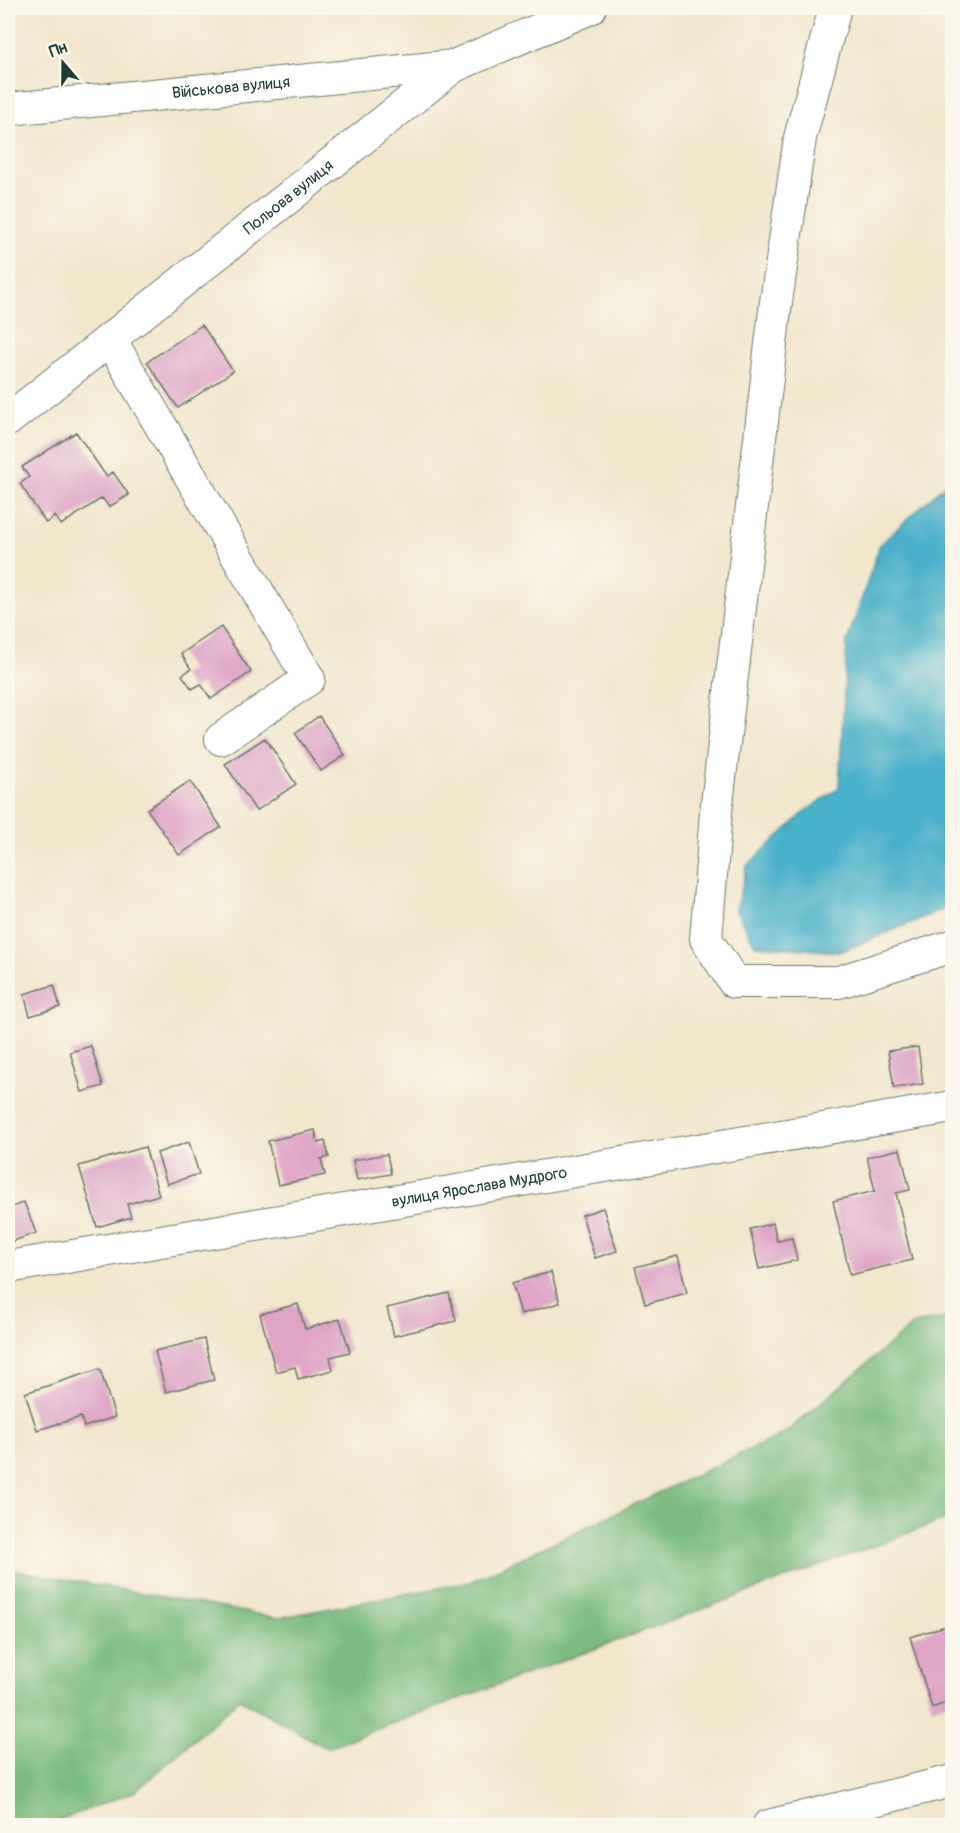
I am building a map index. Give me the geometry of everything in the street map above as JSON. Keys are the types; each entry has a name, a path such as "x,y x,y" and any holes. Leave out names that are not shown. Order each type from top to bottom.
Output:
{"street":[{"name":"Польова вулиця","path":"8,420 454,66 590,8"},
{"path":"835,8 800,138 776,302 716,812 706,939 734,982 838,982 952,946"},
{"name":"Військова вулиця","path":"8,109 454,66"},
{"path":"110,339 309,679 221,739"},
{"name":"вулиця Ярослава Мудрого","path":"8,1267 952,1107"},
{"path":"768,1826 952,1781"}],"green space":[{"path":"952,1317 952,1517 326,1748 240,1699 136,1791 47,1825 8,1825 8,1569 278,1618 470,1582 785,1433 914,1324"}],"water":[{"path":"952,478 952,906 840,952 755,945 736,911 747,866 806,811 839,788 847,642 880,545"}],"building":[{"path":"202,325 233,371 178,408 147,362"},
{"path":"76,432 106,476 113,472 129,495 109,507 102,498 61,525 55,516 46,523 20,484 29,477 22,467"},
{"path":"221,627 251,672 211,699 201,684 192,689 182,675 191,669 181,654"},
{"path":"319,716 345,755 321,771 295,733"},
{"path":"265,738 296,784 256,811 225,764"},
{"path":"190,781 221,827 179,855 147,809"},
{"path":"54,985 60,1007 30,1016 24,994"},
{"path":"91,1046 103,1086 82,1092 70,1052"},
{"path":"918,1047 923,1084 894,1088 888,1051"},
{"path":"315,1130 318,1143 325,1141 329,1157 321,1159 325,1175 278,1185 268,1141"},
{"path":"189,1142 199,1174 167,1184 157,1153"},
{"path":"145,1147 159,1195 127,1204 131,1217 97,1227 79,1166"},
{"path":"900,1149 910,1190 896,1193 912,1260 850,1275 833,1201 875,1191 867,1157"},
{"path":"387,1154 391,1174 357,1180 353,1160"},
{"path":"24,1202 36,1233 8,1243 8,1209"},
{"path":"603,1208 617,1251 595,1258 582,1215"},
{"path":"773,1223 777,1241 792,1238 797,1260 759,1269 750,1229"},
{"path":"678,1256 687,1293 645,1304 635,1267"},
{"path":"551,1272 560,1303 521,1314 512,1283"},
{"path":"449,1293 456,1321 394,1336 387,1308"},
{"path":"298,1304 305,1329 340,1319 350,1352 330,1357 333,1370 298,1379 295,1367 276,1372 260,1314"},
{"path":"204,1339 214,1380 166,1392 155,1351"},
{"path":"100,1369 115,1417 84,1427 81,1417 37,1430 25,1393"},
{"path":"952,1624 952,1701 932,1708 910,1637"}]}
